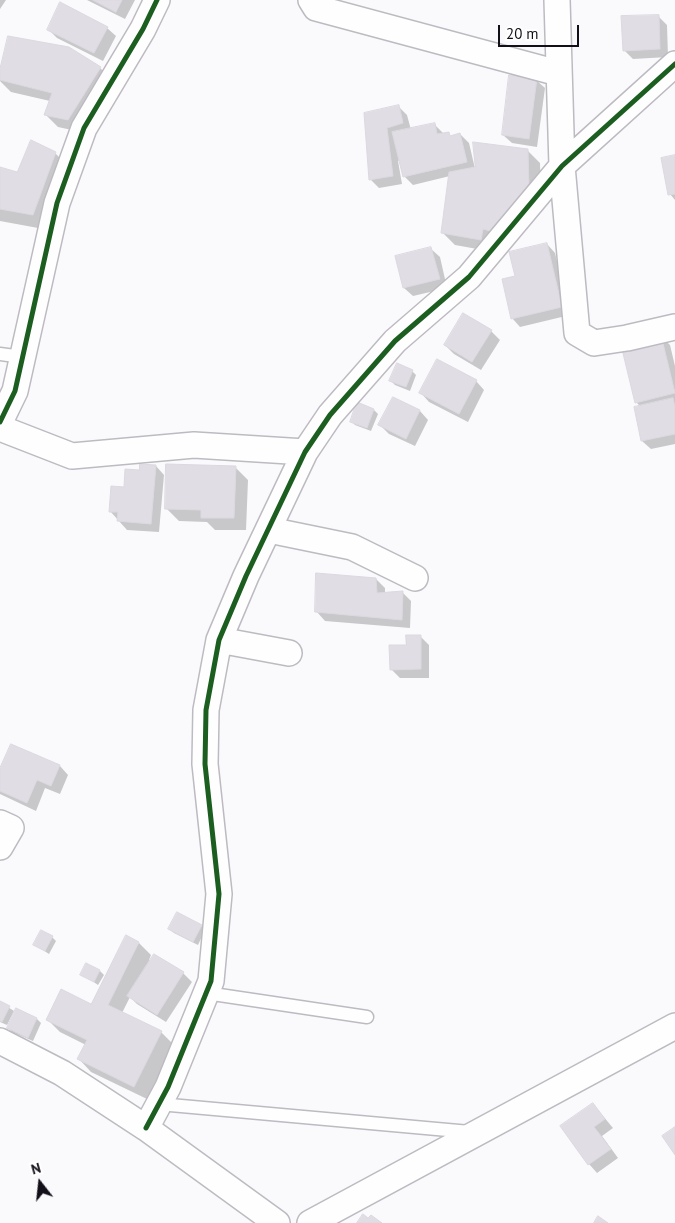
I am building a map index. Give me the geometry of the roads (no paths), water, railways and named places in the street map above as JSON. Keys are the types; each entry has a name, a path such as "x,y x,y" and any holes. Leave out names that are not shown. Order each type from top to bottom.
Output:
{"street":[{"path":"0,422 15,391 11,355 57,203 84,128 143,28 157,0"},
{"path":"311,0 316,8 558,73"},
{"path":"557,0 562,166 577,333 594,343 675,327"},
{"path":"146,1128 168,1087 211,981 219,894 205,764 206,710 219,640 246,576 305,452 330,415 395,341 469,277 562,166 675,64"},
{"path":"0,428 72,456 194,445 305,452"},
{"path":"269,530 352,547 415,578"},
{"path":"219,640 289,652"},
{"path":"0,823 11,828 0,847"},
{"path":"310,1223 675,1026"},
{"path":"0,1041 62,1073 146,1128 277,1223"}],"lane":[{"path":"206,993 367,1017"},
{"path":"159,1104 478,1132"}]}
